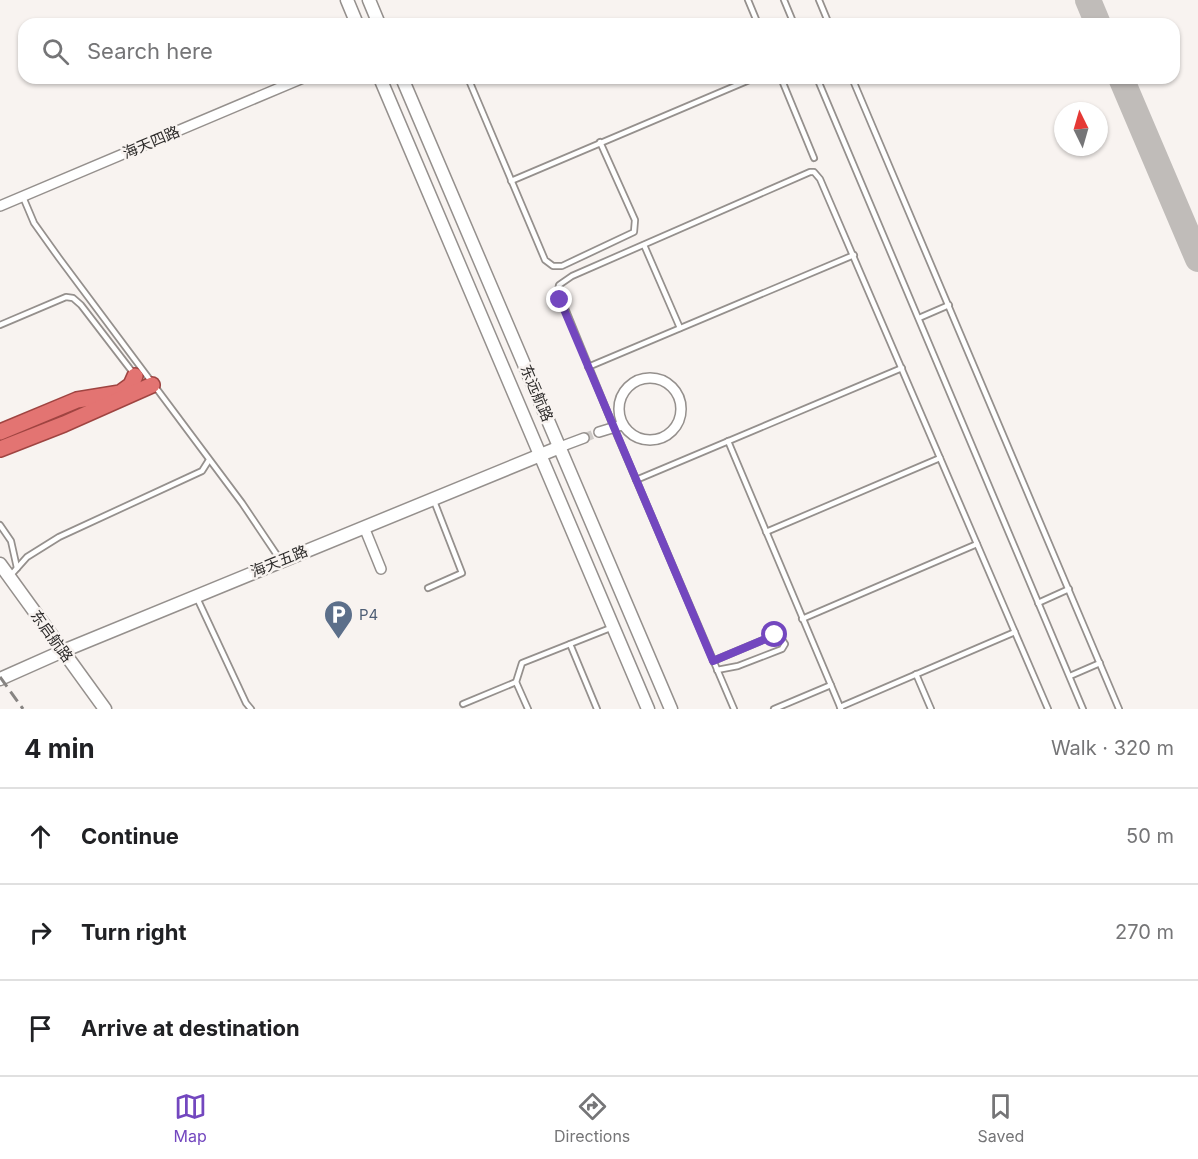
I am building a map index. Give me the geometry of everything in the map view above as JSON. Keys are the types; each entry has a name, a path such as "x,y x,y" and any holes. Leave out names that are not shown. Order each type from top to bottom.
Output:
{"highway":[{"path":"5,430 76,400 120,393 131,385 135,376"},
{"path":"0,449 152,385"}],"street":[{"path":"347,0 354,18"},
{"path":"369,0 376,18"},
{"name":"海天四路","path":"0,206 289,84"},
{"name":"东远航路","path":"383,84 648,709"},
{"name":"东远航路","path":"405,84 671,709"},
{"path":"653,378 664,381 673,388 681,408 679,419 674,429 664,437 653,441 641,439 618,426 620,398 628,387 639,380 653,378"},
{"path":"599,432 618,426"},
{"path":"560,447 584,438"},
{"name":"海天五路","path":"0,679 364,526 560,447"},
{"path":"364,526 381,569"},
{"name":"东启航路","path":"0,564 13,573 63,651 105,709"}],"lane":[{"path":"748,0 756,18"},
{"path":"784,0 792,18"},
{"path":"819,0 827,18"},
{"path":"471,84 545,260 553,266 561,266 631,234 636,229 635,220 600,142"},
{"path":"511,181 740,84"},
{"path":"783,84 814,158"},
{"path":"820,84 1083,709"},
{"path":"855,84 1119,709"},
{"path":"734,709 636,480 618,426 588,367 558,291 559,285 572,276 814,172 820,179 854,255 1048,709"},
{"path":"23,197 34,223 52,249 242,503 281,561"},
{"path":"644,245 680,328"},
{"path":"588,367 854,255"},
{"path":"0,325 66,297 73,298 81,305 135,376"},
{"path":"919,318 949,305"},
{"path":"636,480 902,368"},
{"path":"728,441 840,708 1015,632"},
{"path":"766,532 940,458"},
{"path":"13,573 27,557 59,537 202,471 209,460"},
{"path":"428,588 462,573 432,498"},
{"path":"0,525 11,541 13,573"},
{"path":"802,619 977,544"},
{"path":"1038,603 1069,589"},
{"path":"196,596 250,709"},
{"path":"528,709 516,682 522,663 613,627"},
{"path":"713,661 775,635 779,634 783,639 785,644 782,649 738,666 717,670"},
{"path":"570,644 597,709"},
{"path":"1070,676 1100,663"},
{"path":"916,674 931,709"},
{"path":"463,704 516,682"},
{"path":"774,709 831,685"}],"taxiway":[{"path":"1088,0 1096,18"},
{"path":"1124,84 1198,259"}],"tunnel":[{"path":"584,438 599,432"}],"railway":[{"path":"0,677 23,709"}],"place":[{"name":"P4","path":"338,640"}],"route":[{"path":"560,300 713,661 775,635"}]}
